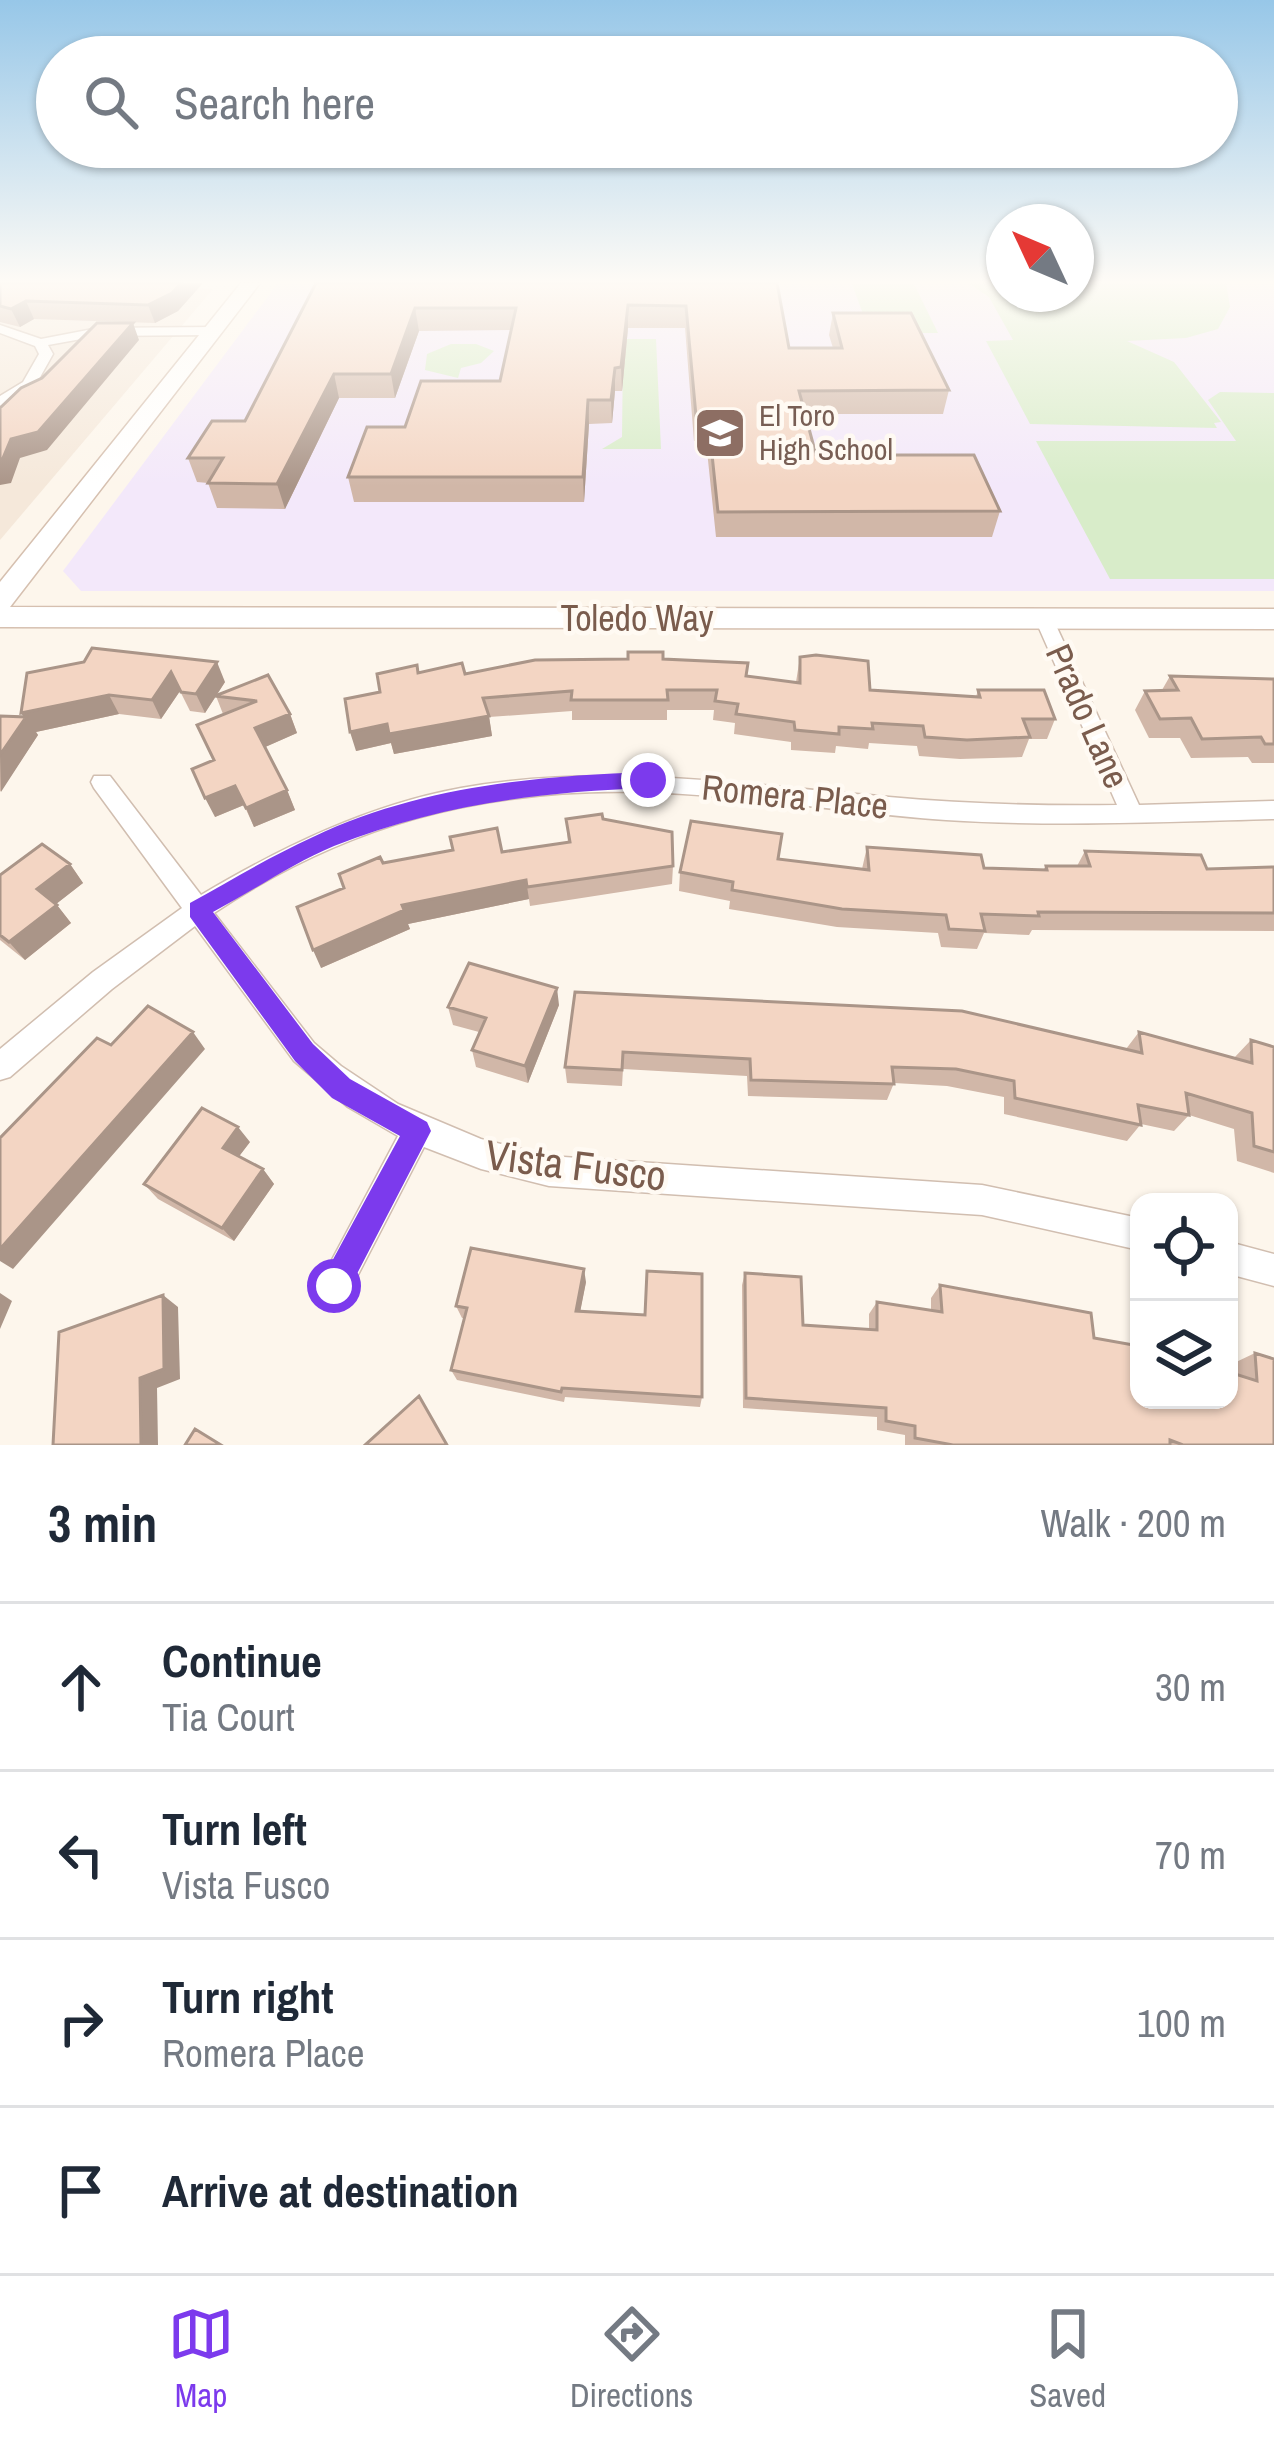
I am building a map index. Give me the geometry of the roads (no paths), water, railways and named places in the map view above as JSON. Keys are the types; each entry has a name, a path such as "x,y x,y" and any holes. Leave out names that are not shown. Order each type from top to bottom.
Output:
{"main road":[{"path":"0,601 198,350"},
{"name":"Toledo Way","path":"0,617 1274,619"}],"street":[{"path":"0,401 36,377 44,350"},
{"name":"Prado Lane","path":"1044,619 1132,814"},
{"name":"Romera Place","path":"0,1067 95,982 198,910 323,841 456,797 554,783 648,780 951,811 1274,810"},
{"name":"Vista Fusco","path":"102,782 304,1052 341,1088 417,1131 480,1157 549,1171 982,1200 1130,1232"},
{"path":"334,1286 417,1131"},
{"path":"1238,1260 1274,1270"}],"place":[{"name":"El Toro High School","path":"720,433"}]}
